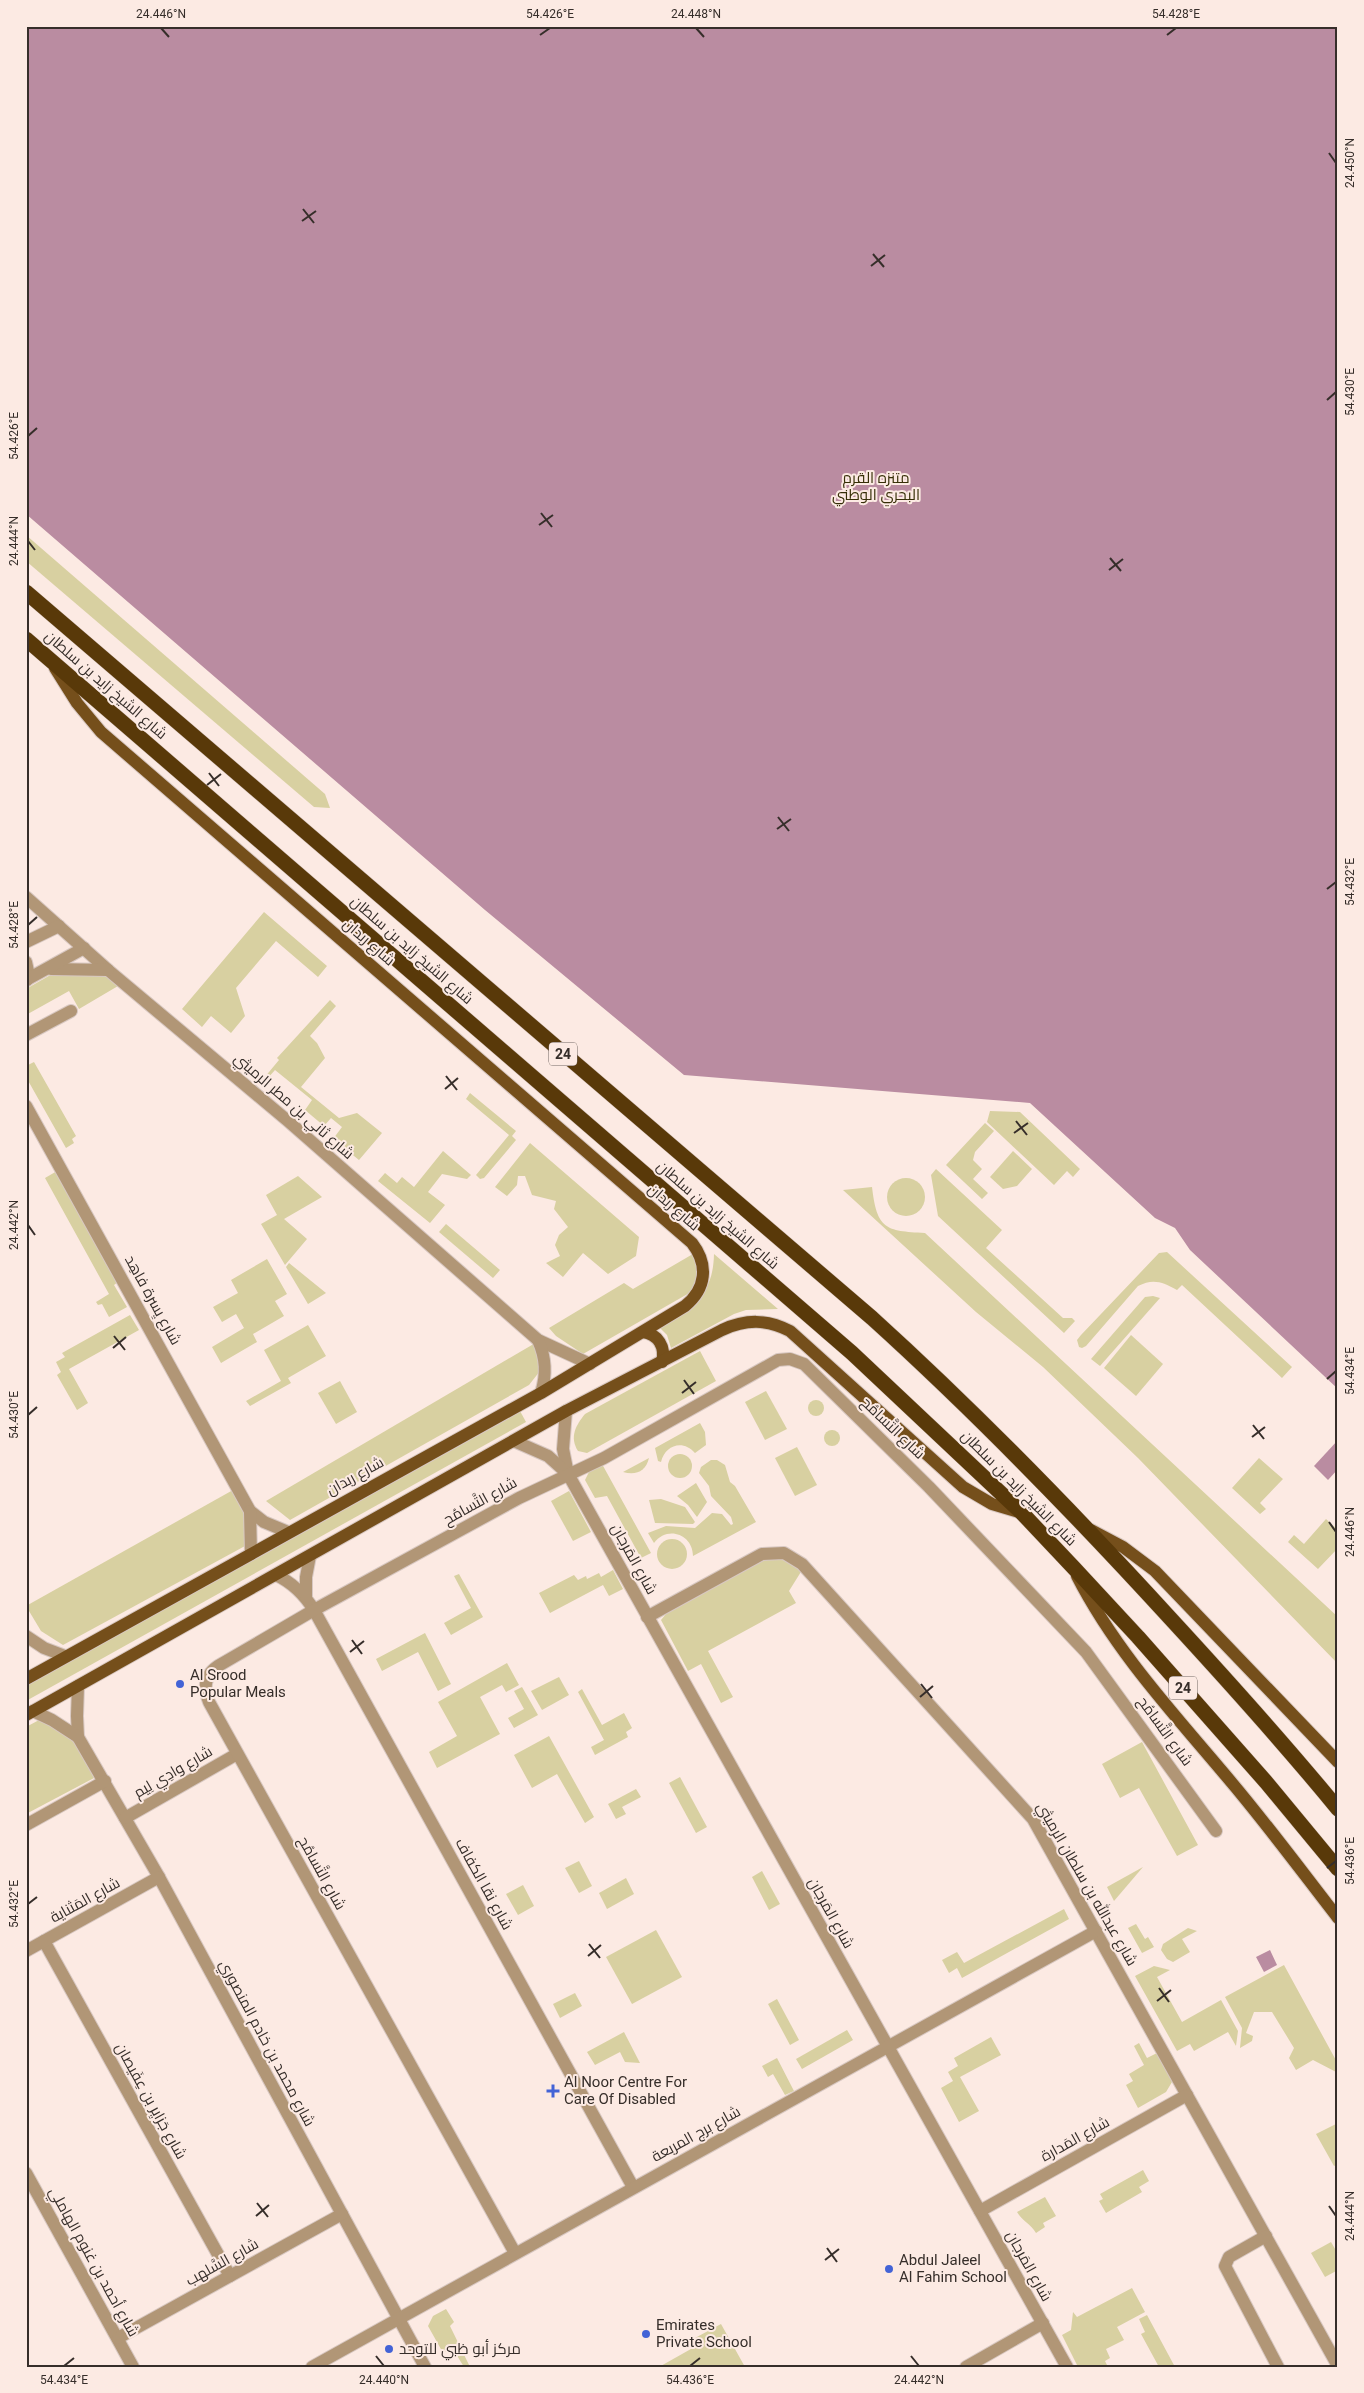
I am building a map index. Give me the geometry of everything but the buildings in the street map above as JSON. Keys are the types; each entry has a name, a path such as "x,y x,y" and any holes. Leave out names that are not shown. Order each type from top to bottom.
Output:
{"highway":[{"name":"شارع الشيخ زايد بن سلطان","path":"26,592 872,1318 946,1386 1088,1528 1296,1757 1338,1809"},
{"name":"شارع الشيخ زايد بن سلطان","path":"26,639 852,1353 1022,1513 1073,1567 1138,1637 1266,1782 1338,1869"}],"main road":[{"name":"شارع ربدان","path":"26,1679 590,1364 685,1306 698,1294 704,1277 704,1268 692,1243 102,732 77,703 48,657"},
{"path":"30,1713 566,1411 735,1324 764,1321 778,1324 802,1340 963,1487 992,1504 1022,1513"},
{"path":"643,1332 652,1334 659,1340 663,1348 662,1362"},
{"path":"1088,1528 1123,1547 1155,1571 1338,1762"},
{"path":"1073,1567 1096,1611 1129,1659 1247,1800 1338,1918"}],"street":[{"name":"شارع ثاني بن مطر الرميثي","path":"26,897 108,970 282,1116 538,1340 590,1364"},
{"path":"26,942 59,926"},
{"path":"26,980 84,948"},
{"path":"26,962 28,968 26,980"},
{"path":"48,969 108,970"},
{"path":"26,1036 71,1010"},
{"name":"شارع يِسرة فاهِد","path":"26,1106 250,1510 264,1522 288,1532"},
{"path":"538,1340 546,1372 541,1393"},
{"name":"شارع التَّسامُح","path":"515,2253 206,1695 205,1688 208,1675 218,1666 314,1610 526,1494 604,1458 778,1360 790,1359 799,1362 922,1480 1086,1652 1112,1684 1216,1831"},
{"name":"شارع المَرجان","path":"566,1411 563,1442 568,1474"},
{"name":"شارع المَرجان","path":"514,1441 548,1456 568,1474 887,2048 1067,2367"},
{"name":"شارع يِسرة فاهِد","path":"250,1510 251,1554"},
{"name":"شارع عبدالله بن سلطان الرميثي","path":"647,1617 762,1554 778,1552 797,1559 1024,1807 1040,1831 1338,2366"},
{"path":"306,1597 306,1576 310,1556"},
{"name":"شارع نقا الكفاف","path":"276,1575 295,1587 306,1597 314,1610 633,2187"},
{"path":"26,1636 44,1648 65,1656"},
{"path":"78,1686 78,1737"},
{"name":"شارع محمد بن خادم المنصوري","path":"30,1713 78,1737 105,1781 425,2367"},
{"name":"شارع وادِي لِيم","path":"125,1818 237,1754"},
{"path":"26,1826 105,1781"},
{"name":"شارع المَثناية","path":"26,1951 159,1877"},
{"name":"شارع برج المربعة","path":"312,2367 1096,1931"},
{"name":"شارع جَزايِر بن عِفَيصان","path":"44,1942 230,2276"},
{"name":"شارع المَدارة","path":"980,2211 1187,2095"},
{"name":"شارع أحمد بن غنوم الهاملي","path":"26,2173 133,2367"},
{"name":"شارع السَّلهب","path":"118,2338 342,2214"},
{"path":"1266,2236 1229,2257 1225,2266 1278,2367"},
{"path":"966,2367 1042,2323"}],"shaded area":[{"name":"متنزه القرم البحري الوطني","path":"26,26 1338,26 1338,1389 1190,1250 1175,1228 1155,1218 1030,1103 684,1075 485,910 26,514"},
{"path":"26,535 325,794 330,808 314,807 26,561"},
{"path":"264,912 327,966 318,977 276,941 236,988 245,1016 231,1033 211,1016 202,1027 182,1009"},
{"path":"68,965 94,967 118,986 79,1009 69,991 26,1015 26,989"},
{"path":"330,1000 336,1006 310,1036 317,1043 325,1058 301,1087 339,1118 357,1113 382,1133 359,1160 333,1139 342,1127 331,1118 324,1126 305,1110 312,1100 275,1070 266,1080 264,1078 279,1060 277,1058"},
{"path":"34,1062 76,1136 72,1139 74,1143 66,1148 26,1077 26,1066"},
{"path":"470,1093 516,1131 512,1136 516,1140 484,1178 480,1179 476,1175 509,1135 466,1099"},
{"path":"990,1111 1020,1112 1080,1169 1073,1177 1067,1171 1054,1185 987,1122"},
{"path":"985,1123 994,1131 975,1152 973,1160 982,1169 973,1179 988,1193 982,1199 946,1165"},
{"path":"530,1143 639,1237 636,1256 608,1274 583,1253 563,1277 546,1263 560,1256 555,1245 559,1235 568,1227 554,1209 556,1201 532,1195 525,1176 518,1176 517,1185 507,1196 495,1187"},
{"path":"443,1151 471,1175 467,1179 442,1174 428,1192 445,1205 430,1223 378,1181 385,1173 397,1183 402,1177 414,1187"},
{"path":"1013,1151 1032,1169 1017,1186 1003,1189 990,1177"},
{"path":"936,1169 1002,1230 986,1248 1063,1318 1072,1318 1075,1321 1064,1333 938,1216 931,1175"},
{"path":"57,1171 118,1282 114,1285 127,1307 109,1317 102,1304 98,1305 96,1302 109,1294 45,1178"},
{"path":"298,1176 322,1197 284,1219 307,1239 285,1265 261,1224 277,1215 266,1195"},
{"path":"906,1178 920,1183 925,1197 920,1211 906,1216 892,1211 887,1197 892,1183"},
{"path":"872,1187 877,1212 885,1225 901,1231 925,1233 1338,1617 1338,1664 1138,1458 1043,1367 976,1312 843,1190"},
{"path":"446,1224 500,1270 493,1278 439,1232"},
{"path":"698,1251 703,1269 691,1292 583,1354 556,1336 549,1328 624,1283 633,1289"},
{"path":"1167,1252 1292,1367 1282,1378 1182,1285 1177,1290 1158,1282 1148,1282 1138,1286 1086,1346 1079,1347 1077,1340 1081,1335 1159,1253"},
{"path":"714,1254 778,1309 746,1310 734,1314 671,1348 667,1335 659,1327 690,1306 705,1291 713,1269"},
{"path":"267,1259 287,1294 275,1301 284,1316 253,1334 257,1342 221,1363 212,1347 244,1328 236,1314 222,1322 213,1307 238,1293 231,1280"},
{"path":"289,1263 326,1293 308,1304 286,1267"},
{"path":"1153,1296 1160,1298 1100,1366 1091,1359 1145,1297"},
{"path":"130,1315 139,1330 69,1369 88,1403 77,1410 57,1375 61,1372 56,1362 65,1357 62,1353"},
{"path":"308,1325 326,1356 288,1378 291,1383 250,1406 246,1401 281,1381 264,1350"},
{"path":"1131,1335 1163,1364 1136,1396 1104,1368"},
{"path":"537,1342 540,1371 529,1385 290,1520 266,1501"},
{"path":"700,1351 716,1381 587,1453 578,1451 575,1446 574,1436 579,1422 585,1414"},
{"path":"340,1381 357,1412 336,1424 318,1393"},
{"path":"766,1391 787,1429 765,1440 745,1402"},
{"path":"816,1400 822,1402 824,1408 822,1414 816,1416 810,1414 808,1408 810,1402"},
{"path":"520,1411 526,1422 26,1701 26,1685"},
{"path":"700,1423 705,1432 706,1445 695,1453 685,1446 675,1446 666,1451 661,1462 658,1461 655,1448"},
{"path":"832,1430 838,1432 840,1438 838,1444 832,1446 826,1444 824,1438 826,1432"},
{"path":"1338,1440 1338,1469 1328,1480 1314,1466"},
{"path":"797,1447 817,1485 795,1496 775,1458"},
{"path":"680,1454 689,1457 692,1466 689,1475 680,1478 671,1475 668,1466 671,1457"},
{"path":"649,1458 646,1466 640,1471 636,1473 623,1472"},
{"path":"1259,1458 1283,1479 1260,1503 1266,1509 1260,1514 1232,1488"},
{"path":"711,1460 717,1460 725,1465 730,1482 735,1486 756,1522 693,1556 689,1542 684,1537 672,1533 659,1537 654,1543 648,1533 666,1526 695,1528 712,1513 722,1514 731,1525 733,1524 731,1517 711,1496 709,1486 699,1473 701,1467"},
{"path":"602,1464 651,1553 641,1558 607,1496 595,1498 585,1480 589,1472"},
{"path":"696,1483 707,1502 697,1517 688,1505 677,1496"},
{"path":"233,1490 246,1513 245,1546 63,1645 41,1631 26,1606"},
{"path":"569,1491 591,1532 573,1541 551,1501"},
{"path":"661,1499 685,1507 695,1522 693,1524 655,1523 649,1500"},
{"path":"1326,1519 1338,1530 1338,1548 1318,1569 1288,1542 1294,1535 1304,1544"},
{"path":"672,1539 683,1543 687,1554 683,1565 672,1569 661,1565 657,1554 661,1543"},
{"path":"771,1554 804,1567 789,1591 796,1603 708,1651 733,1697 721,1703 701,1664 688,1671 661,1620 671,1608"},
{"path":"613,1570 623,1589 609,1596 603,1585 550,1613 539,1593 574,1575 578,1580 586,1576 587,1579 599,1573 601,1577"},
{"path":"459,1574 483,1617 451,1635 444,1623 471,1608 454,1576"},
{"path":"425,1633 451,1684 438,1691 418,1652 382,1671 376,1659"},
{"path":"507,1663 519,1685 506,1692 502,1685 480,1697 500,1734 437,1768 429,1752 457,1736 438,1702"},
{"path":"559,1677 569,1695 542,1710 531,1691"},
{"path":"522,1687 538,1715 514,1728 508,1718 524,1709 514,1691"},
{"path":"582,1689 602,1725 624,1713 632,1728 626,1732 628,1737 595,1755 591,1747 604,1740 578,1692"},
{"path":"41,1719 72,1736 94,1778 26,1814 26,1727"},
{"path":"549,1736 594,1817 585,1823 557,1774 532,1788 514,1755"},
{"path":"1142,1742 1198,1845 1177,1856 1139,1788 1120,1798 1102,1764"},
{"path":"680,1777 707,1827 696,1833 669,1783"},
{"path":"636,1789 641,1797 622,1807 626,1814 616,1819 608,1804"},
{"path":"579,1861 592,1886 579,1893 565,1868"},
{"path":"1143,1867 1114,1901 1107,1887"},
{"path":"762,1871 780,1904 769,1910 752,1877"},
{"path":"626,1878 634,1894 607,1909 599,1893"},
{"path":"523,1885 534,1906 518,1915 506,1894"},
{"path":"1064,1909 1069,1919 962,1978 957,1968 949,1973 942,1960 957,1952 964,1963"},
{"path":"1136,1924 1145,1939 1148,1937 1154,1947 1142,1953 1128,1928"},
{"path":"1188,1928 1197,1931 1182,1939 1190,1952 1173,1962 1167,1959 1161,1950 1163,1944"},
{"path":"656,1930 682,1977 632,2004 606,1957"},
{"path":"1270,1950 1277,1965 1264,1972 1256,1957"},
{"path":"1284,1965 1338,2064 1338,2073 1313,2060 1296,2070 1289,2058 1294,2048 1272,2012 1254,2012 1246,2033 1253,2036 1252,2041 1240,2048 1242,2028 1225,1997"},
{"path":"1154,1966 1170,1970 1157,1977 1182,2022 1221,2000 1238,2031 1236,2046 1228,2032 1194,2051 1190,2044 1177,2051 1135,1976"},
{"path":"575,1993 582,2006 560,2018 553,2004"},
{"path":"777,1999 799,2040 790,2045 768,2004"},
{"path":"847,2030 853,2040 802,2069 796,2059"},
{"path":"624,2032 640,2063 625,2062 620,2052 595,2065 587,2052"},
{"path":"991,2037 1001,2055 960,2077 979,2111 959,2122 941,2088 953,2081 948,2072 958,2066 954,2058"},
{"path":"1139,2043 1147,2058 1161,2051 1172,2082 1166,2092 1138,2108 1126,2085 1133,2081 1129,2074 1144,2065 1134,2046"},
{"path":"777,2058 794,2091 785,2095 773,2074 768,2077 762,2066"},
{"path":"1338,2123 1338,2164 1334,2166 1316,2134"},
{"path":"1143,2170 1149,2181 1139,2187 1142,2192 1106,2213 1099,2201 1103,2199 1100,2194"},
{"path":"1045,2197 1056,2216 1043,2223 1045,2227 1036,2233 1017,2212"},
{"path":"1331,2242 1338,2254 1338,2270 1325,2277 1311,2253"},
{"path":"1132,2288 1145,2312 1117,2327 1124,2340 1106,2349 1110,2358 1105,2361 1108,2367 1078,2367 1062,2335 1071,2330 1073,2312 1077,2317"},
{"path":"446,2309 454,2322 450,2326 470,2367 464,2367 456,2354 442,2351 428,2326 433,2316"},
{"path":"1147,2315 1175,2367 1159,2367 1141,2334 1145,2332 1139,2319"},
{"path":"721,2324 745,2367 659,2367 698,2345 695,2338"}],"place":[{"name":"Al Srood Popular Meals","path":"180,1684"},
{"name":"Al Noor Centre For Care Of Disabled","path":"553,2091"},
{"name":"Abdul Jaleel Al Fahim School","path":"889,2269"},
{"name":"Emirates Private School","path":"646,2334"},
{"name":"مركز أبو ظبي للتوحد","path":"389,2349"}]}
